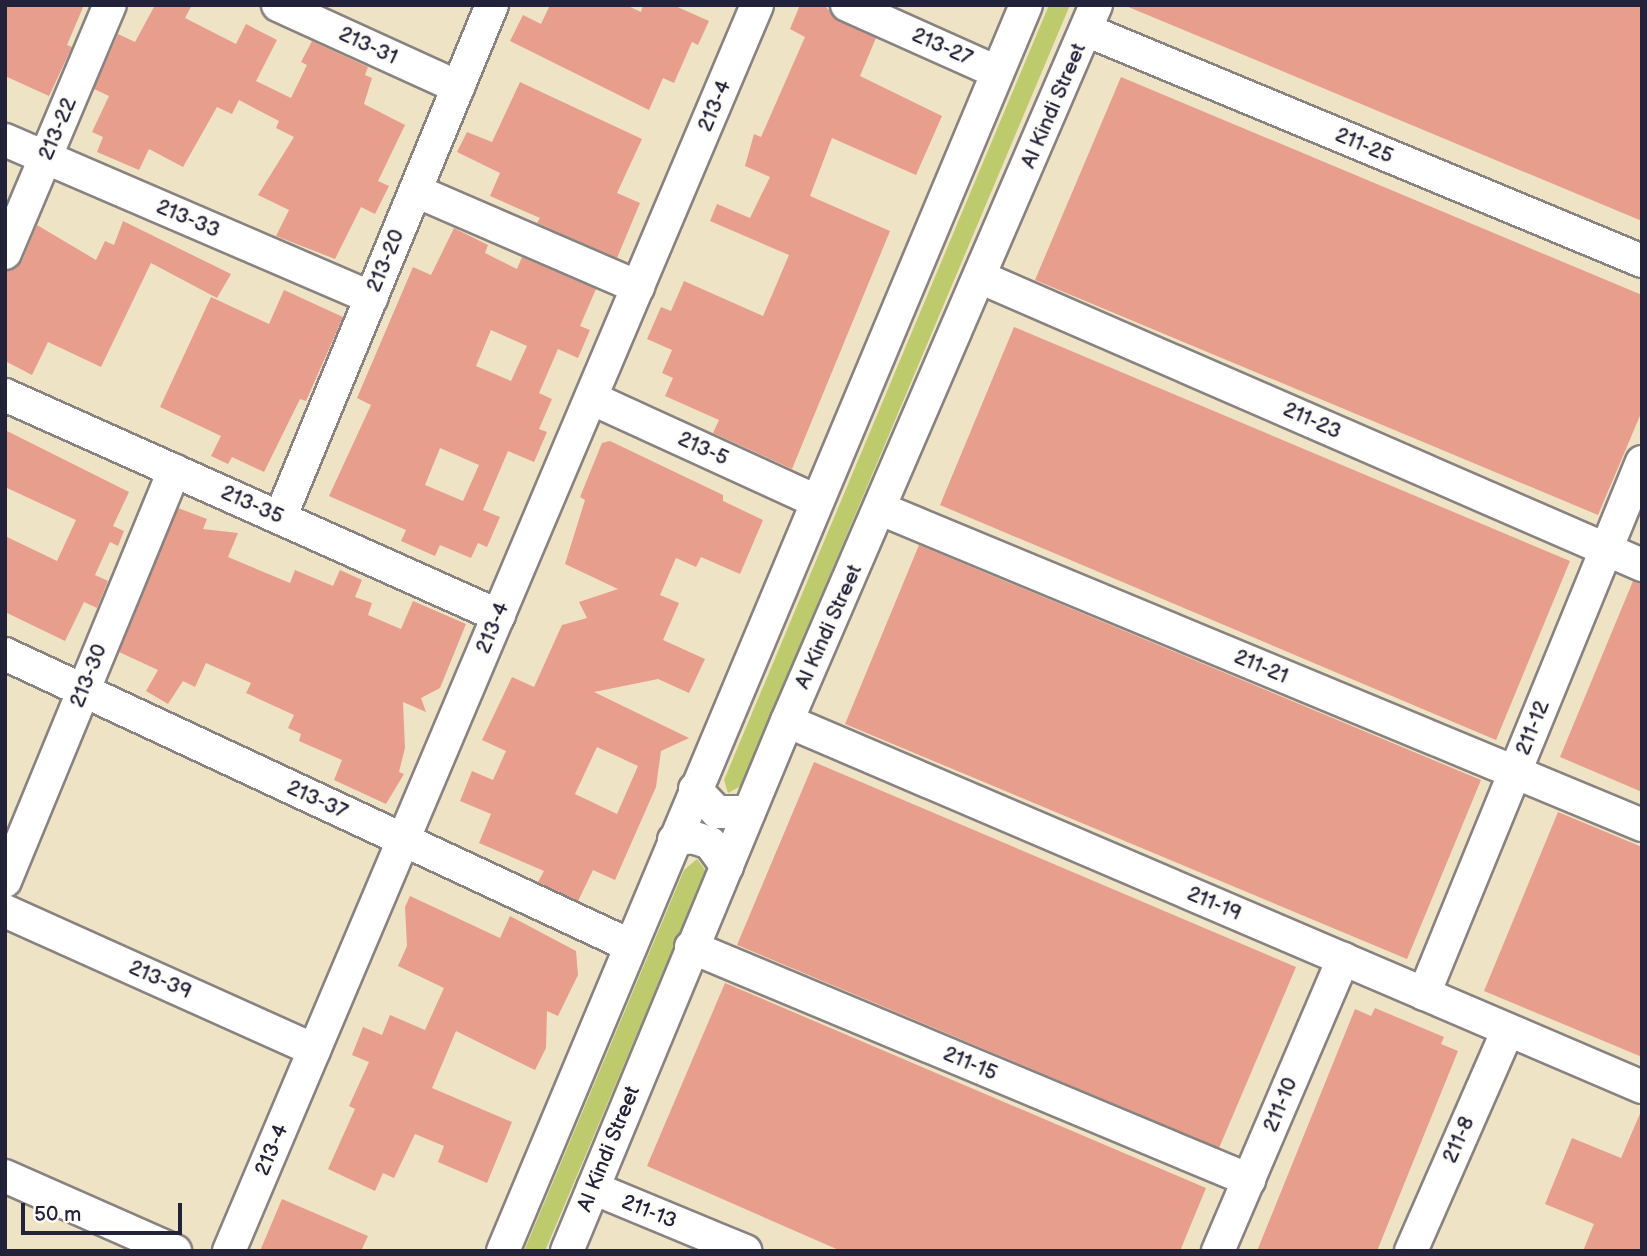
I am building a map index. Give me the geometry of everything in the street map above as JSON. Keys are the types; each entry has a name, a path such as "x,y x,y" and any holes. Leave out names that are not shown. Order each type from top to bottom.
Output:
{"street":[{"name":"213-22","path":"5,253 110,5"},
{"name":"213-31","path":"278,5 458,88"},
{"name":"213-20","path":"280,518 492,5"},
{"name":"213-4","path":"229,1251 757,5"},
{"name":"213-27","path":"847,5 997,72"},
{"path":"503,1251 814,500 1026,5"},
{"name":"211-25","path":"1091,18 1642,261"},
{"name":"Al Kindi Street","path":"567,1251 748,812 982,278 1091,18"},
{"name":"213-33","path":"5,140 371,298"},
{"path":"416,191 638,287"},
{"name":"211-23","path":"982,278 1642,565"},
{"name":"213-35","path":"5,395 499,616"},
{"name":"213-5","path":"591,398 814,500"},
{"name":"211-12","path":"1424,994 1642,462"},
{"name":"213-30","path":"5,881 174,470"},
{"name":"211-21","path":"881,509 1642,825"},
{"name":"213-37","path":"5,654 629,945"},
{"name":"211-19","path":"787,721 1642,1087"},
{"path":"695,789 717,812 748,812"},
{"path":"674,840 692,836 710,843 727,866"},
{"name":"213-39","path":"5,911 314,1050"},
{"name":"211-15","path":"691,947 1249,1180"},
{"name":"211-10","path":"1218,1251 1343,959"},
{"name":"211-8","path":"1417,1249 1508,1030"},
{"path":"5,1176 113,1238 175,1251"},
{"name":"211-13","path":"593,1188 745,1251"}],"green space":[{"path":"1049,5 1070,5 741,786 728,793 724,780"},
{"path":"697,859 706,871 545,1251 524,1251 684,870"}],"building":[{"path":"5,5 84,5 67,45 72,47 49,96 5,76"},
{"path":"155,5 192,5 185,18 236,44 246,24 277,40 256,81 291,98 307,65 301,62 312,41 368,67 365,75 372,78 364,104 405,125 378,181 389,186 375,214 361,207 335,259 276,236 289,210 258,195 294,137 276,128 279,121 239,100 232,114 217,107 183,167 149,149 139,170 97,152 103,137 92,132 109,96 94,89 118,34 135,42"},
{"path":"550,5 626,5 641,12 643,5 673,5 709,21 698,45 692,42 674,83 663,78 649,110 510,41 523,15 541,24"},
{"path":"800,5 824,5 839,21 876,38 860,76 942,116 916,175 832,138 810,196 890,231 792,469 713,433 719,420 665,396 673,378 662,373 672,350 647,339 661,307 671,311 684,281 763,316 789,255 710,221 717,204 750,218 770,177 745,166 754,134 761,137 805,37 790,29"},
{"path":"1642,5 1642,221 1126,6"},
{"path":"1121,77 1642,295 1642,411 1598,515 1035,280"},
{"path":"520,82 642,139 617,193 640,203 617,258 537,223 540,218 490,196 500,173 457,152 467,132 492,142"},
{"path":"123,221 231,274 217,298 151,263 101,367 48,342 32,375 5,361 5,271 22,261 37,225 96,260 105,241 114,245"},
{"path":"454,228 488,245 485,253 517,269 522,257 596,289 580,326 590,330 578,358 558,349 539,393 552,399 539,429 547,432 534,462 508,451 483,510 500,517 487,547 478,543 471,558 440,545 435,556 401,541 406,530 329,496 371,405 357,398 413,267 431,275","holes":["491,330 527,346 511,381 476,366","440,448 479,465 463,501 425,485"]},
{"path":"284,290 343,317 306,401 300,399 264,472 232,457 228,464 211,456 221,436 160,407 211,297 269,324"},
{"path":"1014,327 1570,561 1496,740 940,505"},
{"path":"5,430 129,492 113,526 124,531 118,546 110,542 95,575 108,581 97,608 84,602 65,641 5,612 5,536 57,561 76,520 5,487"},
{"path":"610,441 723,495 723,501 763,520 740,574 701,557 696,567 676,558 660,595 679,603 663,640 705,659 689,693 658,679 594,692 689,738 661,751 656,787 615,880 593,870 578,901 538,882 544,871 479,843 491,814 460,801 472,771 493,780 506,751 482,740 512,677 534,687 562,625 587,618 579,602 618,589 565,564 585,500 580,497 602,443","holes":["597,747 638,766 617,814 575,794"]},
{"path":"178,508 207,519 203,529 238,533 228,557 290,583 295,570 333,586 340,570 362,580 355,597 372,603 368,615 401,629 413,601 466,624 440,688 421,698 426,712 403,702 405,748 399,772 404,774 386,804 334,780 342,760 299,741 301,734 288,728 294,715 246,693 251,683 206,663 195,687 183,681 168,704 146,691 158,670 119,652"},
{"path":"919,545 1481,780 1407,959 845,724"},
{"path":"1633,581 1642,583 1642,792 1560,757"},
{"path":"814,762 1296,967 1219,1148 737,945"},
{"path":"1558,812 1642,847 1642,1057 1484,991"},
{"path":"410,896 500,938 510,916 576,951 578,975 558,1016 547,1011 546,1048 535,1070 456,1031 432,1088 512,1122 487,1183 438,1162 444,1146 415,1134 394,1178 383,1173 375,1191 328,1169 355,1109 349,1106 369,1062 352,1055 363,1027 382,1035 390,1015 425,1030 444,988 398,966 407,946 405,907"},
{"path":"725,983 1206,1188 1180,1251 841,1251 647,1166"},
{"path":"1375,1008 1444,1037 1441,1044 1458,1051 1377,1251 1257,1251 1355,1009 1371,1016"},
{"path":"1642,1109 1642,1251 1583,1251 1594,1224 1545,1204 1572,1138 1621,1158"},
{"path":"282,1199 368,1236 361,1251 260,1251"}]}
